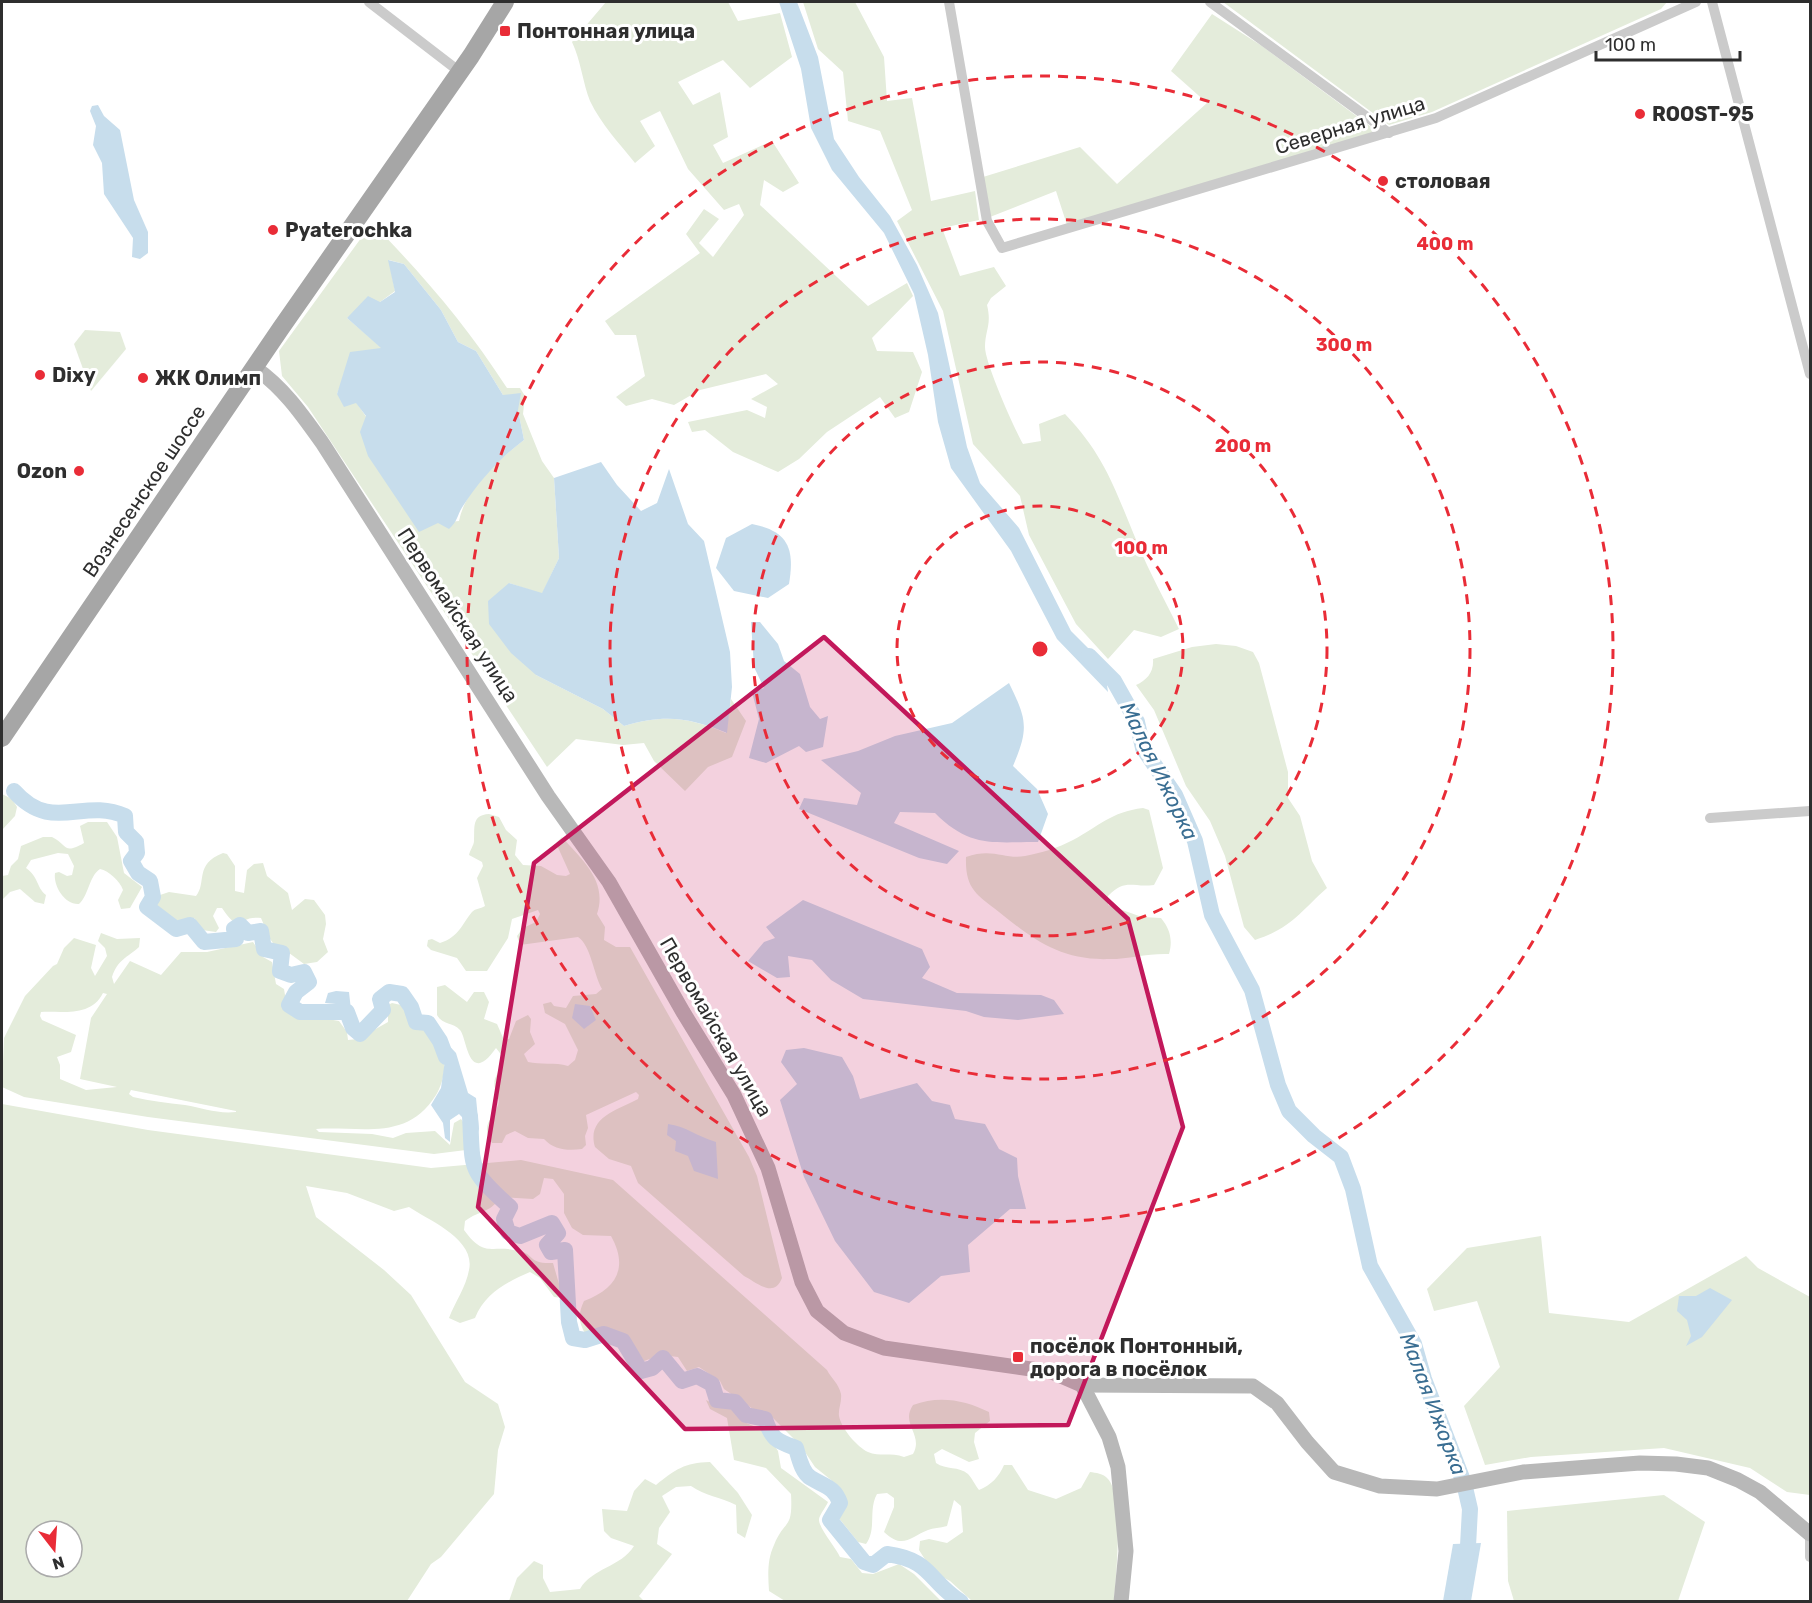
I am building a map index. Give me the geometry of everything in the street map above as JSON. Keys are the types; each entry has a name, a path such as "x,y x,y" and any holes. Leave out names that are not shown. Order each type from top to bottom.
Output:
{"main road":[{"name":"Вознесенское шоссе","path":"2,738 460,72 505,2"}],"street":[{"path":"369,2 460,72"},
{"name":"Северная улица","path":"949,2 987,221 1002,248 1389,134 1436,118 1696,2"},
{"path":"1210,2 1389,134"},
{"path":"1712,2 1810,374"},
{"name":"Первомайская улица","path":"255,368 281,390 323,444 548,796 609,882 747,1119 780,1200 802,1282 817,1311 844,1333 884,1348 1052,1372 1082,1385"},
{"path":"1710,818 1810,811"},
{"path":"1121,1602 1126,1551 1118,1467 1109,1437 1082,1385 1253,1386 1277,1403 1334,1472 1380,1486 1437,1489 1482,1479 1551,1469 1640,1463 1708,1468 1760,1492 1810,1535 1810,1557"}],"highlighted area":[{"path":"824,637 1128,919 1183,1127 1068,1425 685,1429 478,1207 534,863"}],"green space":[{"path":"606,2 728,2 738,21 780,13 792,57 750,88 723,60 678,82 693,105 720,92 728,137 713,145 723,163 772,141 799,183 783,192 764,180 760,205 868,306 907,283 913,296 872,338 877,351 913,352 922,372 909,412 895,418 880,397 827,432 799,459 778,472 733,452 705,430 692,432 688,422 747,410 765,418 767,407 751,399 778,384 766,374 700,390 674,405 652,399 626,406 616,397 645,376 636,335 615,335 605,321 700,253 686,234 704,209 719,219 699,243 713,257 744,215 739,204 724,210 688,169 660,111 640,121 655,146 635,163 599,118 590,101 572,42"},
{"path":"803,2 855,2 884,57 887,101 912,98 931,201 975,191 979,220 942,228 960,276 994,267 1006,286 991,298 987,305 989,323 985,347 995,381 1013,424 1023,444 1041,441 1039,424 1065,414 1079,430 1108,475 1147,564 1179,629 1161,637 1134,630 1108,659 1076,624 1029,535 1020,496 973,444 943,311 897,221 912,210 880,131 848,121 843,72 818,49"},
{"path":"1223,2 1667,2 1661,9 1432,112 1389,125"},
{"path":"1212,14 1262,46 1374,129 1371,133 1067,225 1056,191 990,217 983,177 1080,147 1117,184 1207,103 1171,71"},
{"path":"372,223 444,302 507,388 520,388 525,396 523,414 542,461 554,478 559,558 542,594 509,583 536,675 603,709 624,726 652,720 676,719 700,723 726,733 731,699 746,721 732,757 708,767 685,791 654,761 644,743 623,745 576,739 547,767 308,407 282,376 279,351","holes":["389,260 404,264 441,310 458,342 476,351 503,395 518,410 524,440 484,476 468,498 459,521 439,523 356,402 337,394 344,376 382,348 347,318 380,302 395,291"]},
{"path":"85,330 120,332 126,349 91,391 74,344"},
{"path":"1216,644 1236,646 1253,652 1259,663 1288,772 1288,798 1300,816 1312,861 1327,888 1287,925 1255,940 1244,927 1225,856 1210,821 1186,786 1154,710 1136,685 1149,675 1153,659 1192,647"},
{"path":"2,794 12,799 17,807 15,816 2,830"},
{"path":"1143,808 1149,810 1163,868 1154,885 1125,885 1114,890 1108,896 1108,905 1142,917 1161,918 1170,935 1169,954 1093,959 1063,952 1049,947 1024,931 978,895 970,884 966,857 991,853 1018,857 1043,852 1073,840 1114,816"},
{"path":"489,814 499,817 506,830 517,840 515,855 523,865 541,866 557,875 570,874 556,843 562,837 591,872 599,891 597,914 605,927 604,940 616,947 630,947 749,1157 757,1176 782,1278 779,1284 770,1288 764,1287 744,1276 638,1183 631,1166 609,1159 595,1147 593,1137 599,1122 613,1111 638,1099 639,1095 636,1092 586,1115 588,1128 585,1136 586,1145 582,1149 562,1149 544,1139 528,1138 515,1131 506,1135 502,1143 492,1143 487,1130 498,1107 495,1081 503,1057 496,1048 487,1059 480,1063 474,1062 460,1030 437,1015 437,987 445,985 467,1002 474,992 484,992 489,1002 484,1019 497,1024 504,1040 509,1039 516,1021 528,1015 531,1019 530,1032 535,1044 524,1054 528,1062 568,1066 575,1060 578,1050 565,1024 545,1013 543,1004 551,1002 554,1006 566,1008 573,996 596,994 602,989 586,947 578,937 520,945 517,936 523,928 536,922 540,914 538,910 512,919 508,938 487,971 466,971 457,958 431,950 427,946 428,940 432,939 440,943 452,937 472,912 485,906 477,878 483,866 482,862 469,855 474,843 475,823 479,817"},
{"path":"88,822 107,822 117,837 124,873 142,887 130,908 121,909 118,900 123,890 122,887 110,874 100,869 93,876 79,904 65,898 58,889 55,873 72,875 74,866 68,854 58,853 31,860 26,868 46,895 44,904 35,902 20,889 10,892 2,900 2,876 8,875 11,866 18,859 21,846 43,837 52,837 66,848 77,847 84,843 80,826"},
{"path":"223,853 227,854 235,866 235,891 244,893 247,870 254,864 263,863 267,876 288,893 292,910 305,899 314,900 325,915 323,939 328,952 317,962 304,964 281,947 276,947 261,918 236,923 222,908 217,908 213,916 219,928 216,932 202,930 194,918 172,923 156,908 160,895 169,892 196,896 208,863"},
{"path":"101,933 117,939 140,938 139,947 117,966 112,977 114,984 130,961 161,975 181,952 207,952 253,942 263,957 272,962 276,984 284,989 287,1007 298,1018 310,1016 339,1021 347,1032 348,1040 358,1039 388,1022 388,1005 392,1003 401,1005 412,1025 426,1028 443,1057 444,1074 436,1095 424,1110 411,1120 397,1126 366,1129 316,1129 319,1132 372,1134 393,1138 406,1133 435,1131 450,1145 454,1123 461,1119 466,1130 466,1150 434,1154 148,1117 24,1097 2,1087 4,1038 25,996 57,964 64,948 74,938 96,945 91,968 95,976 107,956 105,948 98,941","holes":["103,993 107,994 91,1018 80,1079 117,1087 86,1090 60,1079 60,1065 57,1057 71,1052 76,1035 42,1020 40,1016 41,1012 68,1012 84,1009 98,1001","131,1090 236,1111 236,1112 216,1111 133,1097 129,1094"]},
{"path":"2,1104 148,1130 431,1168 521,1160 613,1180 827,1370 841,1394 840,1421 850,1437 864,1450 904,1457 913,1454 916,1441 909,1418 913,1405 932,1400 952,1400 971,1404 989,1412 990,1421 975,1433 974,1442 979,1459 969,1462 942,1449 934,1454 936,1463 964,1472 979,1490 994,1480 1004,1465 1012,1465 1028,1490 1056,1499 1081,1488 1090,1472 1099,1474 1108,1479 1116,1502 1117,1557 1114,1601 972,1601 950,1581 933,1572 919,1550 920,1541 929,1539 947,1543 963,1532 961,1506 954,1500 947,1526 930,1529 902,1541 884,1532 894,1507 894,1498 887,1493 877,1494 874,1500 869,1538 866,1544 858,1542 838,1517 843,1510 843,1501 836,1484 815,1467 801,1446 770,1415 753,1409 724,1389 720,1381 699,1367 687,1371 678,1357 661,1355 644,1361 629,1338 612,1330 586,1335 580,1318 584,1301 611,1284 619,1267 619,1258 611,1236 583,1235 572,1228 564,1213 564,1194 553,1179 544,1178 540,1194 533,1199 502,1197 488,1209 465,1221 464,1230 483,1248 524,1252 539,1262 553,1263 563,1298 554,1297 540,1278 530,1272 498,1289 479,1309 475,1318 460,1323 449,1318 469,1270 469,1259 458,1240 438,1224 409,1207 394,1211 347,1193 306,1186 316,1217 384,1270 411,1295 465,1382 498,1404 505,1427 498,1450 494,1494 441,1557 431,1564 407,1601 2,1601"},
{"path":"1541,1236 1549,1313 1629,1322 1746,1256 1758,1268 1810,1297 1810,1495 1787,1492 1750,1468 1664,1448 1531,1457 1485,1465 1464,1406 1500,1367 1477,1301 1434,1311 1427,1289 1467,1248"},
{"path":"706,1400 733,1409 744,1422 765,1431 778,1451 781,1468 828,1502 819,1523 840,1557 851,1559 862,1573 873,1574 899,1564 914,1574 941,1601 785,1601 769,1591 770,1556 791,1514 791,1494 766,1468 734,1460 727,1418 710,1409"},
{"path":"710,1462 738,1493 752,1515 745,1538 737,1533 736,1505 691,1486 676,1487 662,1496 670,1512 659,1528 657,1544 672,1554 639,1596 644,1601 509,1601 517,1578 534,1561 543,1565 543,1578 550,1592 580,1589 592,1576 622,1559 634,1546 611,1538 604,1531 602,1509 627,1511 634,1491 645,1479 656,1485 681,1468"},
{"path":"1664,1495 1705,1522 1678,1601 1514,1601 1508,1581 1507,1511"}],"water":[{"path":"779,2 797,2 818,57 834,139 859,177 890,216 917,265 938,313 967,447 980,483 1019,528 1071,631 1104,664 1108,692 1057,639 1011,551 951,468 938,422 928,355 914,294 884,233 832,170 811,128 801,69"},
{"path":"98,105 104,116 120,130 134,200 148,232 148,253 140,259 132,257 133,238 104,194 102,163 93,145 96,126 90,111 92,106"},
{"path":"388,260 404,264 441,310 458,342 476,351 503,395 521,393 518,410 524,440 483,478 449,529 438,523 419,532 368,456 360,432 366,416 356,403 344,407 337,394 350,352 381,348 347,318 368,296 380,302 395,292"},
{"path":"601,462 617,485 641,511 657,503 669,469 688,524 704,541 730,652 732,687 727,733 700,723 676,719 652,720 624,726 603,709 536,675 511,653 489,624 488,601 509,583 542,593 559,558 554,478"},
{"path":"752,524 774,531 781,537 786,543 791,560 789,584 768,598 734,591 716,568 726,538"},
{"path":"751,622 760,622 778,644 784,661 800,674 810,707 820,719 828,716 823,747 806,752 799,746 766,763 749,758 759,719 752,692 764,688 754,667"},
{"path":"1009,683 1024,724 1022,742 1013,766 1037,789 1048,814 1038,842 982,841 959,832 935,813 900,812 894,823 959,851 947,864 919,858 799,809 804,798 857,805 861,793 821,760 858,751 895,736 952,723"},
{"path":"803,900 922,949 930,967 922,978 957,993 1041,995 1054,1000 1064,1014 1018,1020 984,1017 966,1011 863,999 831,980 812,960 788,956 790,977 777,978 748,961 764,942 775,938 766,927"},
{"path":"349,992 353,1028 345,1016 333,1016 336,1004 325,1003 328,993"},
{"path":"575,1004 590,1006 596,1020 584,1029 572,1018"},
{"path":"440,1036 456,1053 468,1093 476,1098 479,1129 476,1139 469,1137 466,1121 459,1114 450,1120 450,1142 445,1138 443,1123 431,1105 441,1088 445,1060 438,1054 432,1039"},
{"path":"804,1048 842,1057 853,1076 860,1099 917,1083 932,1101 950,1105 955,1119 985,1124 999,1149 1017,1158 1018,1176 1026,1209 1010,1209 968,1245 970,1272 941,1276 909,1303 874,1292 835,1241 804,1177 780,1100 797,1084 781,1062 786,1050"},
{"path":"668,1124 716,1142 718,1179 694,1171 688,1156 675,1151 676,1141 667,1135"},
{"path":"1710,1288 1732,1300 1702,1337 1686,1346 1691,1336 1687,1320 1677,1311 1679,1296 1696,1296"},
{"path":"1481,1543 1471,1601 1443,1601 1453,1544"}],"waterway":[{"name":"Малая Ижорка","path":"1089,656 1114,681 1137,722 1143,748 1175,795 1195,841 1212,915 1252,990 1278,1085 1289,1111 1314,1136 1341,1157 1353,1189 1370,1266 1414,1344 1424,1379 1464,1483 1470,1509 1468,1546 1456,1602"},
{"path":"14,791 28,804 41,810 55,813 110,811 125,816 126,832 136,842 137,853 131,861 138,873 150,881 153,897 147,907 176,929 190,925 204,942 236,939 234,929 240,925 248,933 261,931 264,949 282,953 280,971 291,975 304,972 309,982 296,992 289,1005 300,1012 347,1012 353,1028 360,1034 383,1010 380,999 389,992 402,994 411,1007 416,1022 428,1023 440,1041 446,1057"},
{"path":"470,1116 471,1147 475,1167 486,1184 510,1207 504,1219 508,1232 520,1236 552,1223 558,1233 547,1245 551,1252 565,1250 569,1322 573,1338 585,1340 604,1334 623,1341 641,1371 652,1368 663,1358 682,1381 697,1376 712,1384 717,1400 735,1402 746,1415 765,1419 776,1439 796,1448 805,1473 835,1493 840,1503 830,1520 864,1562 873,1565 887,1554 913,1561 929,1572 961,1602"}],"place":[{"name":"Понтонная улица","path":"505,31"},
{"name":"ROOST-95","path":"1640,114"},
{"name":"столовая","path":"1383,181"},
{"name":"Pyaterochka","path":"273,230"},
{"name":"Dixy","path":"40,375"},
{"name":"ЖК Олимп","path":"143,378"},
{"name":"Ozon","path":"79,471"},
{"name":"посёлок Понтонный, дорога в посёлок","path":"1018,1357"}]}
